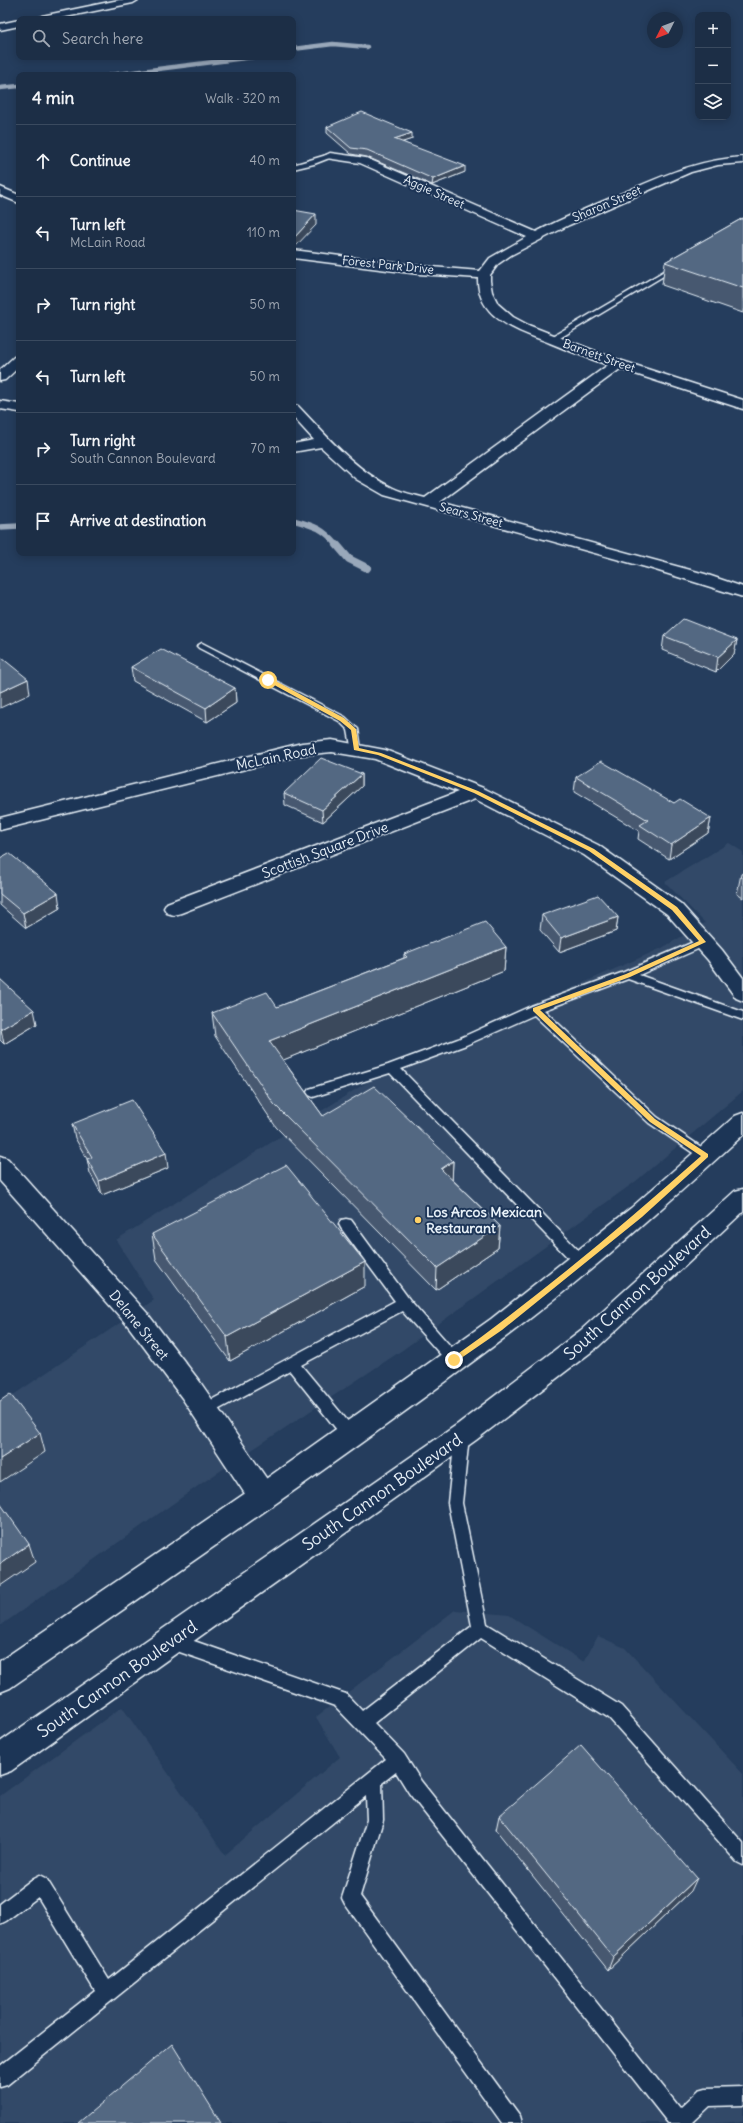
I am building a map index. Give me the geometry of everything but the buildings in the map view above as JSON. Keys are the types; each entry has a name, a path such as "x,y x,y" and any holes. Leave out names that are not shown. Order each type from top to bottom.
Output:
{"street":[{"path":"56,16 133,0"},
{"path":"0,27 16,24"},
{"name":"Aggie Street","path":"330,156 362,160 535,236"},
{"name":"Sharon Street","path":"484,275 494,261 535,236 687,170 718,162 743,160"},
{"path":"0,191 16,199"},
{"name":"Forest Park Drive","path":"296,254 419,270 484,275"},
{"name":"Barnett Street","path":"484,275 486,297 500,315 519,326 619,363 743,405"},
{"path":"0,377 16,363"},
{"name":"Sears Street","path":"428,503 619,363"},
{"path":"0,405 16,408"},
{"path":"296,412 343,462 375,485 390,492 428,503"},
{"path":"296,447 325,442"},
{"name":"Sears Street","path":"428,503 676,570 743,592"},
{"name":"McLain Road","path":"0,824 302,749 332,746 356,749 385,756 476,792 592,850 674,909 703,942 743,993"},
{"name":"Scottish Square Drive","path":"174,908 476,792"},
{"path":"0,1678 263,1497 500,1327 639,1215 743,1122"},
{"name":"Delane Street","path":"0,1165 138,1320 205,1410 263,1497"},
{"name":"South Cannon Boulevard","path":"0,1760 172,1641 462,1436 590,1338 743,1198"}],"lane":[{"path":"296,166 312,163 330,156"},
{"path":"552,339 682,263"},
{"path":"202,646 342,719 353,729 356,749"},
{"path":"313,1092 392,1068 462,1042 535,1010 628,975 703,942"},
{"path":"628,975 743,1016"},
{"path":"535,1010 653,1120 706,1156"},
{"path":"392,1068 580,1261"},
{"path":"346,1224 404,1303 454,1360"},
{"path":"205,1410 404,1303"},
{"path":"292,1364 350,1434"},
{"path":"462,1436 455,1503 480,1629 615,1712 743,1856"},
{"path":"362,1722 480,1629"},
{"path":"172,1641 340,1700 398,1760 415,1787 678,2122 706,2097 743,2096"},
{"path":"0,2078 398,1760"},
{"path":"374,1780 375,1820 351,1898 514,2123"},
{"path":"0,1915 40,1884 106,1992"}],"shaded area":[{"path":"729,843 743,852 743,1091 636,1181 401,1351 205,1481 0,1626 0,1404 154,1300 116,1240 385,1071 662,948 705,923 665,882"},
{"path":"455,1610 509,1615 584,1662 598,1636 625,1648 743,1774 743,2121 719,2123 0,2123 0,1796 122,1707 225,1855 340,1757 316,1717"}],"waterway":[{"path":"296,49 333,44 367,47"},
{"path":"134,72 229,60"},
{"path":"0,88 16,86"},
{"path":"296,521 318,528 328,535 338,546"},
{"path":"0,527 16,526"},
{"path":"337,545 349,559 367,568"}],"place":[{"name":"Los Arcos Mexican Restaurant","path":"418,1220"}],"route":[{"path":"268,680 342,719 353,729 356,749 379,754 403,762 476,792 592,850 674,909 703,942 628,975 535,1010 653,1120 706,1156 639,1215 500,1327 454,1360"}]}
